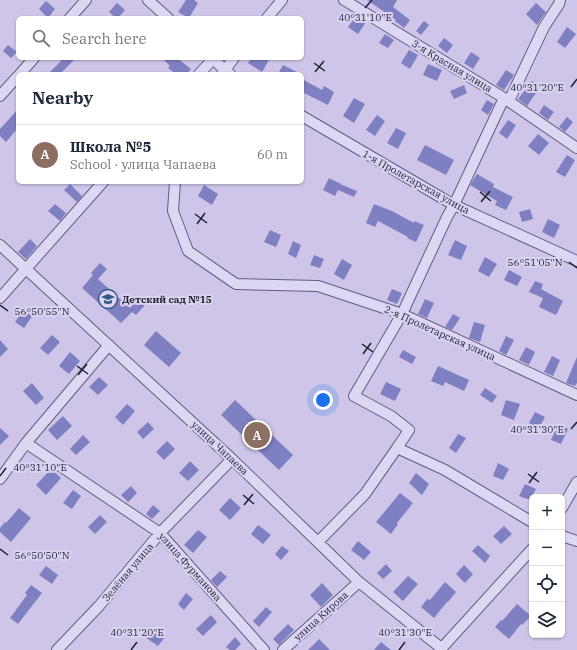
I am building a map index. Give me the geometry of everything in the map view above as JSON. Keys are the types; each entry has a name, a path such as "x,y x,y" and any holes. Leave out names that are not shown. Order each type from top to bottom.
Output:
{"street":[{"path":"72,16 86,0"},
{"path":"148,0 166,16"},
{"path":"269,16 282,0"},
{"name":"3-я Красная улица","path":"344,0 506,100 577,148"},
{"path":"318,542 365,494 409,430 391,416 354,396 402,314 447,217 544,27 560,0"},
{"path":"22,72 32,60"},
{"path":"202,72 211,60"},
{"path":"215,60 224,72"},
{"path":"226,72 233,60"},
{"path":"0,96 16,78"},
{"name":"1-я Пролетарская улица","path":"304,117 454,205 577,261"},
{"path":"0,298 101,184"},
{"name":"2-я Пролетарская улица","path":"175,184 173,211 188,251 236,284 318,286 402,314 577,395"},
{"name":"улица Чапаева","path":"0,245 232,459 359,582 441,649"},
{"path":"0,479 26,443 109,345"},
{"name":"улица Фурманова","path":"26,443 160,533 264,650"},
{"path":"398,448 445,470 529,520"},
{"name":"Зелёная улица","path":"57,650 99,606 160,533 232,459"},
{"path":"565,503 577,482"},
{"path":"565,537 577,541"},
{"path":"441,649 529,552"},
{"name":"улица Кирова","path":"283,650 359,582"}],"building":[{"path":"186,0 194,0 198,3 190,16 185,16 178,12"},
{"path":"367,0 397,0 393,7 410,20 404,28 395,21 396,20"},
{"path":"46,1 55,9 50,16 46,16 39,9"},
{"path":"117,3 125,10 120,16 114,16 109,12"},
{"path":"536,3 546,12 537,25 526,14"},
{"path":"356,16 366,22 358,34 348,27"},
{"path":"424,21 429,25 421,35 416,31"},
{"path":"567,27 576,34 565,48 557,42"},
{"path":"385,34 394,40 388,48 379,43"},
{"path":"444,38 453,45 447,53 438,46"},
{"path":"8,45 16,51 16,53 11,58 3,51"},
{"path":"409,50 418,55 410,69 401,63"},
{"path":"471,52 480,58 473,69 464,63"},
{"path":"62,60 74,60 62,72 50,72"},
{"path":"164,60 180,60 191,69 189,72 173,72 168,68 170,66"},
{"path":"250,60 269,60 262,72 248,63"},
{"path":"428,64 442,70 437,81 423,75"},
{"path":"283,65 297,72 279,72"},
{"path":"506,70 514,75 504,90 496,85"},
{"path":"304,80 322,90 324,86 334,92 328,105 304,93"},
{"path":"532,81 540,87 527,106 518,99"},
{"path":"464,85 467,93 454,99 450,91"},
{"path":"354,98 365,104 354,123 343,116"},
{"path":"487,100 494,104 488,115 481,110"},
{"path":"544,105 554,112 548,120 539,113"},
{"path":"16,111 16,130 6,142 0,136 0,129"},
{"path":"377,115 385,121 375,136 366,130"},
{"path":"567,117 573,122 565,132 559,127"},
{"path":"508,120 516,125 507,139 499,133"},
{"path":"396,128 406,133 398,149 387,143"},
{"path":"538,134 549,143 539,155 528,146"},
{"path":"425,145 454,160 446,175 417,160"},
{"path":"567,155 575,160 565,177 556,172"},
{"path":"477,174 494,184 493,187 513,197 506,210 495,205 497,201 470,185"},
{"path":"329,178 357,191 354,197 338,190 335,196 323,190"},
{"path":"70,184 82,196 77,202 64,190"},
{"path":"204,185 218,194 212,205 198,196"},
{"path":"55,204 66,213 60,221 48,211"},
{"path":"374,204 392,211 414,223 414,221 424,225 416,242 378,221 375,227 366,223"},
{"path":"530,209 533,219 522,222 519,212"},
{"path":"548,219 560,225 554,238 542,232"},
{"path":"270,230 281,235 276,247 264,242"},
{"path":"30,239 37,246 26,259 18,252"},
{"path":"455,240 467,246 461,260 448,255"},
{"path":"293,241 301,245 296,258 288,254"},
{"path":"314,255 324,259 320,268 310,265"},
{"path":"485,257 497,264 489,277 478,271"},
{"path":"342,259 352,265 344,280 334,274"},
{"path":"100,263 107,269 98,279 130,308 138,299 145,305 136,315 132,312 121,323 82,288 93,275 91,273"},
{"path":"509,270 522,277 517,286 504,280"},
{"path":"535,281 543,284 541,289 563,301 556,315 539,307 543,298 529,292"},
{"path":"392,289 402,293 397,304 387,300"},
{"path":"425,299 434,303 427,318 418,314"},
{"path":"24,309 33,315 24,328 15,322"},
{"path":"453,314 460,318 452,330 445,327"},
{"path":"474,322 485,325 480,342 469,338"},
{"path":"156,331 181,353 169,367 144,345"},
{"path":"52,335 60,342 48,355 40,348"},
{"path":"506,336 514,340 506,355 499,351"},
{"path":"0,340 8,349 0,357"},
{"path":"526,347 535,352 529,365 519,360"},
{"path":"403,350 416,357 412,364 399,357"},
{"path":"70,352 80,361 69,374 59,366"},
{"path":"552,356 560,360 553,376 544,372"},
{"path":"577,357 577,383 575,386 566,383"},
{"path":"438,366 469,380 464,391 445,382 443,386 431,381"},
{"path":"99,377 108,385 98,395 89,387"},
{"path":"386,382 401,389 395,401 380,394"},
{"path":"32,383 44,398 36,405 23,391"},
{"path":"485,388 497,396 492,403 480,395"},
{"path":"235,400 293,455 279,470 221,415"},
{"path":"506,400 520,404 514,420 501,415"},
{"path":"127,404 135,411 123,425 115,417"},
{"path":"535,412 545,417 539,428 529,423"},
{"path":"63,416 72,426 57,440 48,430"},
{"path":"148,422 154,429 143,439 137,432"},
{"path":"558,424 568,429 561,444 551,440"},
{"path":"0,428 9,436 0,445"},
{"path":"458,434 466,438 456,453 449,448"},
{"path":"83,435 90,442 76,455 70,449"},
{"path":"167,441 175,449 164,460 156,452"},
{"path":"190,461 199,470 188,481 179,473"},
{"path":"498,463 509,469 503,480 493,476"},
{"path":"51,469 61,478 46,495 36,485"},
{"path":"416,473 429,484 422,495 409,483"},
{"path":"525,484 536,489 533,494 529,494 529,500 519,496"},
{"path":"131,486 137,493 128,502 121,495"},
{"path":"73,490 81,496 72,509 63,503"},
{"path":"400,493 413,503 397,523 398,524 391,534 376,522"},
{"path":"230,498 241,508 230,520 219,510"},
{"path":"153,505 160,511 152,519 146,514"},
{"path":"19,508 31,518 11,542 0,532 0,528"},
{"path":"100,515 107,522 95,534 88,527"},
{"path":"258,525 271,535 263,544 251,534"},
{"path":"504,526 512,534 501,544 493,536"},
{"path":"198,530 207,537 193,553 184,545"},
{"path":"358,541 371,552 364,560 351,550"},
{"path":"478,545 490,556 485,563 472,551"},
{"path":"282,546 289,551 281,560 275,554"},
{"path":"386,564 392,571 383,579 377,573"},
{"path":"464,565 473,574 465,583 456,574"},
{"path":"46,566 58,575 52,584 39,575"},
{"path":"220,571 227,577 217,587 211,580"},
{"path":"408,576 418,584 403,601 393,592"},
{"path":"445,582 456,592 434,618 421,607 427,599 430,600"},
{"path":"322,583 333,595 321,607 310,595"},
{"path":"31,585 42,593 18,624 10,618 27,595 25,593"},
{"path":"186,593 193,599 184,610 178,604"},
{"path":"517,604 529,614 529,618 522,625 521,624 509,639 495,627 501,620 502,621"},
{"path":"266,607 272,612 259,627 253,621"},
{"path":"211,615 217,622 203,636 196,629"},
{"path":"288,624 294,630 279,645 273,639"},
{"path":"152,628 165,637 158,646 145,637"},
{"path":"235,637 241,644 235,650 230,650 226,647"},
{"path":"319,639 330,650 308,650"},
{"path":"381,642 391,650 374,650"}],"place":[{"name":"Детский сад №15","path":"108,299"},
{"name":"Школа №5","path":"257,435"}]}
